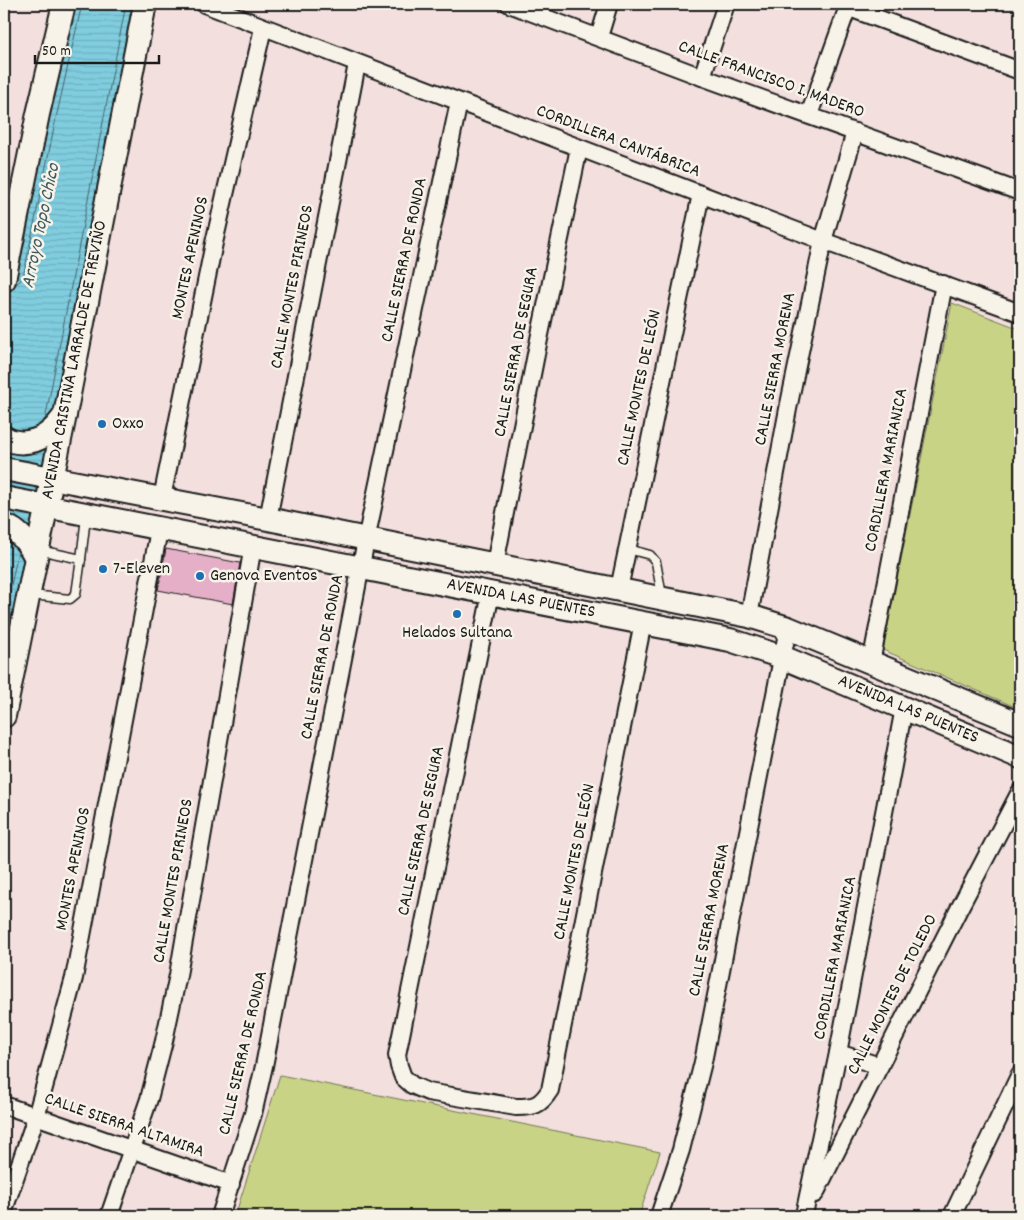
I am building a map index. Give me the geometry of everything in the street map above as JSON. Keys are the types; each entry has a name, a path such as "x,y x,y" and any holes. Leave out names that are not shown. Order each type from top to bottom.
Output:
{"street":[{"path":"38,114 41,82 56,4"},
{"path":"4,280 38,114 64,4"},
{"name":"AVENIDA CRISTINA LARRALDE DE TREVIÑO","path":"4,716 28,595 33,549 41,506 109,192 144,4"},
{"path":"109,192 119,174 156,4"},
{"name":"CORDILLERA CANTÁBRICA","path":"204,4 357,64 1020,314"},
{"name":"CALLE FRANCISCO I. MADERO","path":"509,4 702,77 1020,192"},
{"path":"598,37 609,4"},
{"path":"702,77 726,4"},
{"path":"809,115 848,6 1020,70"},
{"name":"MONTES APENINOS","path":"162,498 214,243 263,28"},
{"name":"CALLE MONTES PIRINEOS","path":"268,519 357,64"},
{"name":"CALLE SIERRA DE RONDA","path":"220,1216 253,1114 264,1066 366,540 459,102"},
{"name":"CALLE SIERRA MORENA","path":"749,616 788,409 823,241 855,132"},
{"name":"CALLE SIERRA DE SEGURA","path":"495,564 579,148"},
{"name":"CALLE MONTES DE LEÓN","path":"619,589 701,194"},
{"name":"CORDILLERA MARIANICA","path":"871,663 944,284"},
{"path":"4,437 13,442 25,442 44,436 58,423"},
{"name":"AVENIDA LAS PUENTES","path":"4,469 162,498 749,616 788,628 1020,724"},
{"name":"AVENIDA LAS PUENTES","path":"4,498 159,530 253,546 730,640 782,657 1020,758"},
{"path":"4,525 16,531 33,549"},
{"name":"MONTES APENINOS","path":"4,1210 36,1117 74,978 159,530"},
{"name":"CALLE MONTES PIRINEOS","path":"109,1216 149,1099 164,1041 178,975 253,546"},
{"name":"CALLE SIERRA DE SEGURA","path":"491,593 397,1055 404,1077 412,1086 428,1092 516,1107 537,1105"},
{"name":"CALLE MONTES DE LEÓN","path":"537,1105 544,1100 550,1090 643,622"},
{"name":"CALLE SIERRA MORENA","path":"659,1216 683,1142 703,1062 788,628"},
{"name":"CORDILLERA MARIANICA","path":"804,1215 838,1053 904,708"},
{"name":"CALLE MONTES DE TOLEDO","path":"804,1215 1020,792"},
{"path":"838,1053 880,1066"},
{"path":"952,1216 1020,1074"},
{"name":"CALLE SIERRA ALTAMIRA","path":"4,1106 231,1184"}],"lane":[{"path":"28,595 70,599 76,594 86,515"},
{"path":"33,549 81,559"},
{"path":"628,549 650,555 656,562 662,598"}],"green space":[{"path":"952,303 1020,329 1020,709 883,650"},
{"path":"280,1075 660,1152 639,1216 235,1216"}],"water":[{"name":"Arroyo Topo Chico","path":"64,4 145,4 4,716 4,280"}],"building":[{"name":"Genova Eventos","path":"166,549 240,563 233,604 158,590"}],"place":[{"name":"Oxxo","path":"102,424"},
{"name":"7-Eleven","path":"103,569"},
{"name":"Genova Eventos","path":"200,576"},
{"name":"Helados Sultana","path":"457,614"}]}
